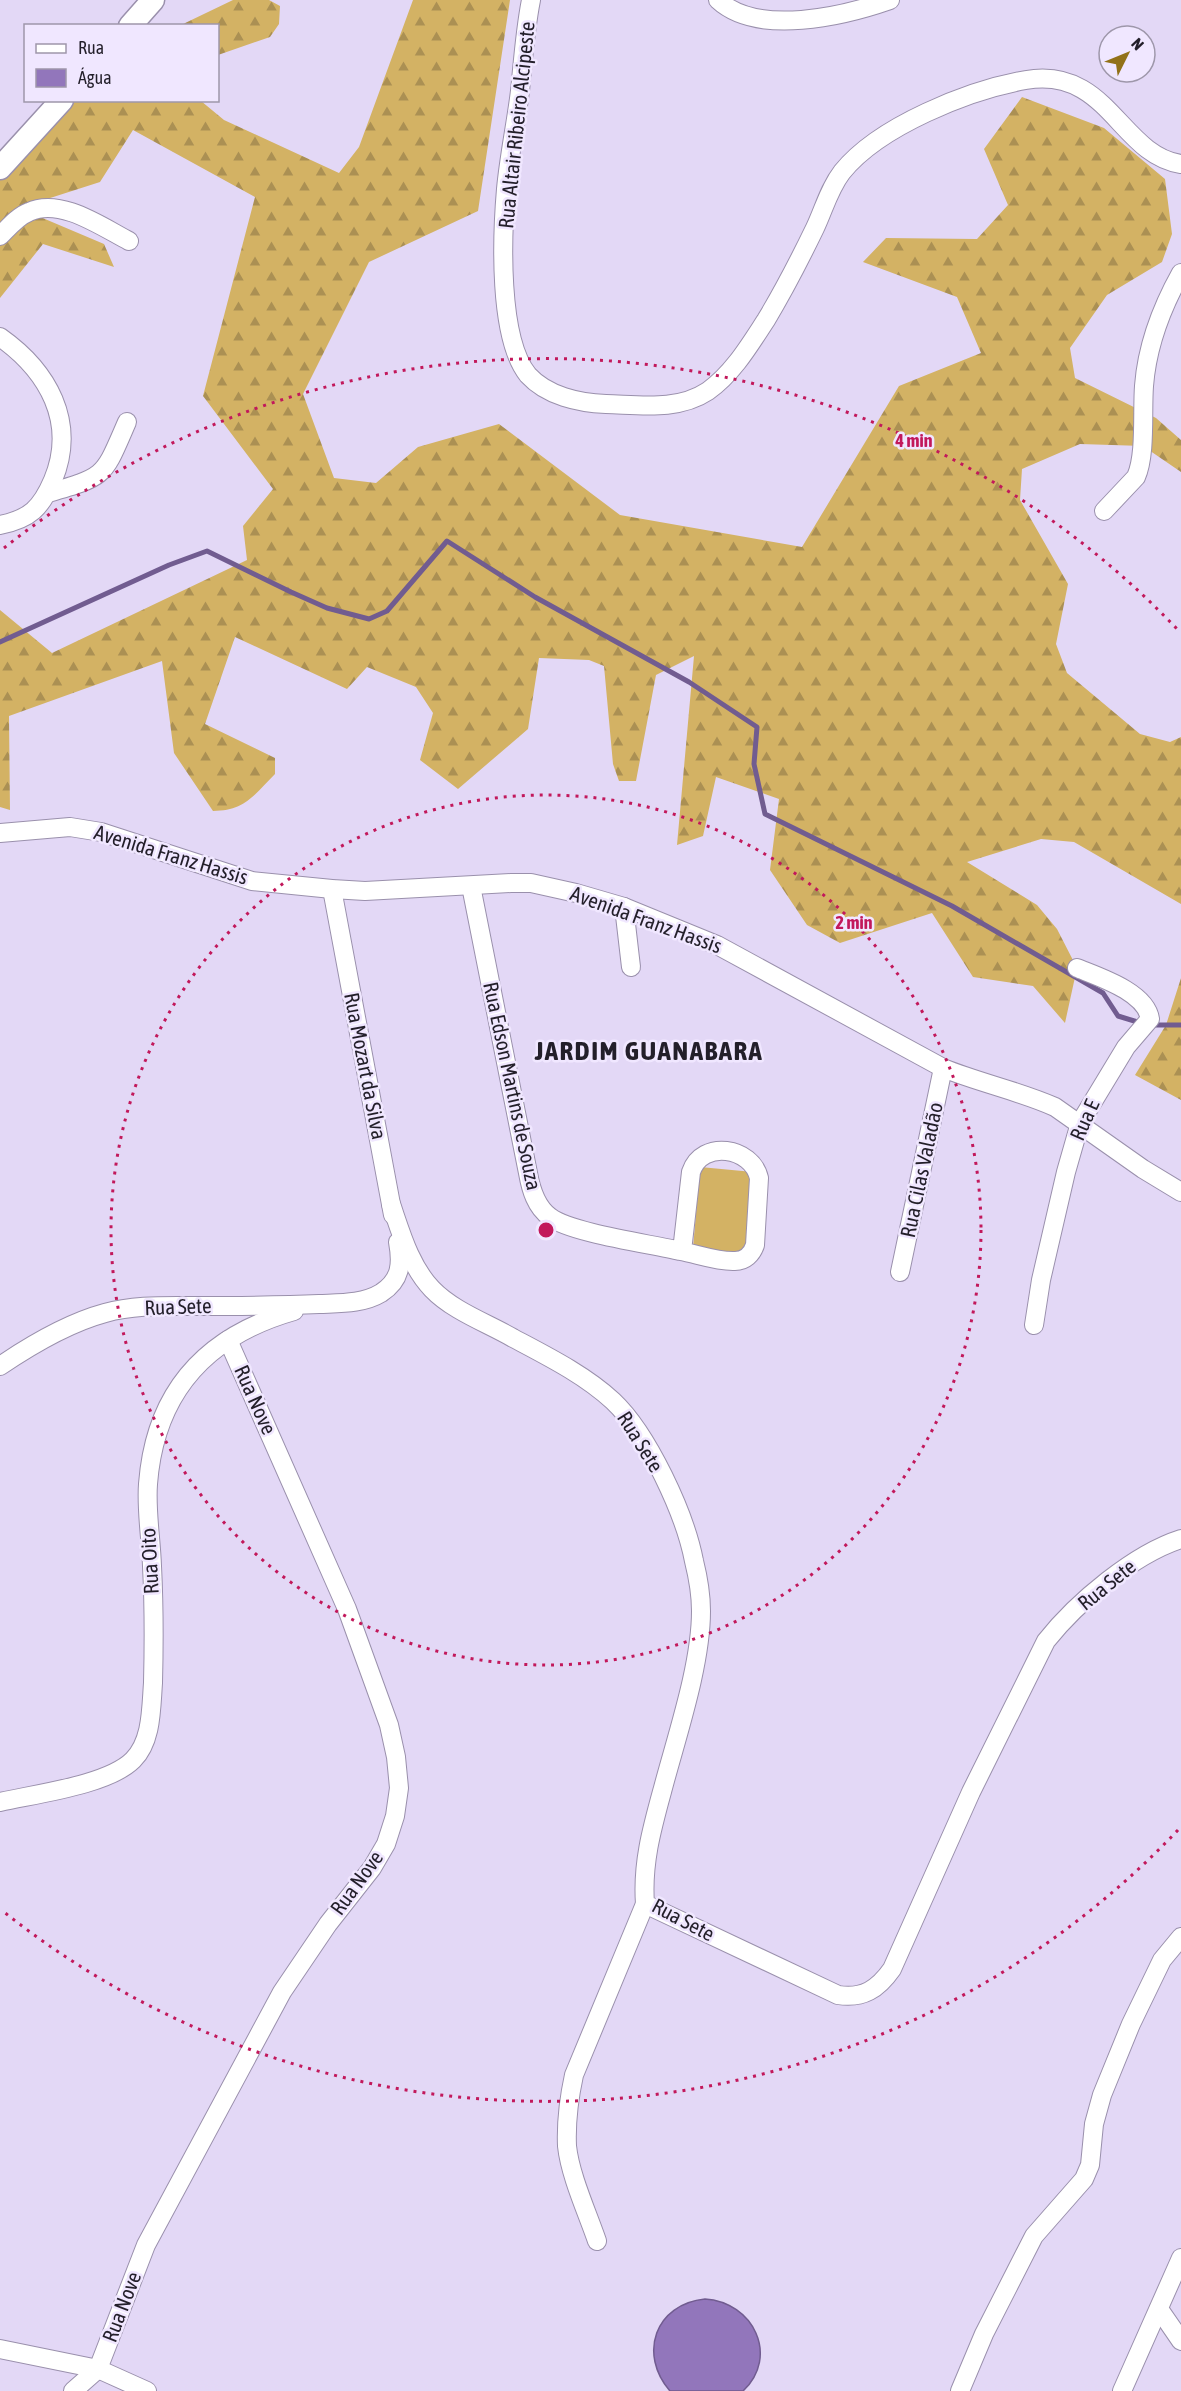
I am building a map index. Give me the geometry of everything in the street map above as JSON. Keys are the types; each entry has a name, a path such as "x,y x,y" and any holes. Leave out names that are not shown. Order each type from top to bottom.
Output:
{"main road":[{"path":"132,24 153,0"},
{"path":"0,168 60,102"}],"street":[{"name":"Rua Altair Ribeiro Alcipeste","path":"531,0 525,31 506,190 504,279 508,329 515,353 526,372 537,384 555,395 601,403 662,405 690,402 709,390 728,373 745,352 776,303 842,172 882,138 906,123 953,100 1026,80 1045,78 1061,81 1089,94 1152,153 1164,160 1181,164"},
{"path":"718,0 730,10 748,16 795,19 820,19 846,14 890,0"},
{"path":"0,236 27,212 45,207 86,219 129,241"},
{"path":"1104,511 1136,477 1142,462 1144,382 1155,333 1167,300 1181,273"},
{"path":"0,337 27,359 40,375 57,409 62,428 62,448 48,493 35,512 0,525"},
{"path":"48,493 97,477 109,463 127,422"},
{"name":"Avenida Franz Hassis","path":"6,833 70,827 101,832 252,881 365,891 531,884 576,893 624,908 717,945 944,1068 968,1078 1039,1100 1080,1123 1181,1192"},
{"name":"Rua Edson Martins de Souza","path":"471,886 528,1173 535,1198 545,1213 565,1225 682,1251 730,1261 740,1260 751,1253 755,1245 759,1178 756,1169 747,1158 737,1153 717,1150 706,1154 696,1162 691,1172 682,1251"},
{"name":"Rua Mozart da Silva","path":"332,889 398,1243"},
{"path":"624,908 631,967"},
{"name":"Rua E","path":"1034,1325 1041,1280 1080,1123 1131,1040 1148,1022 1150,1015 1130,993 1116,984 1077,969"},
{"name":"Rua Cilas Valadão","path":"900,1272 944,1068"},
{"name":"Rua Sete","path":"391,1204 411,1257 423,1278 437,1294 574,1373 626,1414 650,1454 678,1512 694,1559 701,1609 700,1631 679,1729 648,1843 644,1881 645,1904 838,1995 861,1995 878,1986 885,1980 898,1959 971,1792 1046,1641 1060,1623 1136,1560 1162,1545 1181,1539"},
{"name":"Rua Sete","path":"0,1366 23,1350 105,1312 147,1306 316,1304 356,1302 370,1298 396,1280 401,1257 398,1243"},
{"name":"Rua Oito","path":"0,1802 105,1777 132,1761 145,1743 150,1717 153,1673 152,1565 147,1514 148,1486 154,1443 164,1413 183,1379 206,1356 228,1340 258,1323 316,1304"},
{"name":"Rua Nove","path":"98,2369 146,2245 282,1992 322,1931 372,1868 386,1844 395,1816 399,1788 396,1757 389,1725 347,1609 228,1340"},
{"path":"597,2241 567,2146 571,2089 574,2075 645,1904"},
{"path":"960,2391 984,2334 1034,2236 1084,2179 1090,2165 1094,2124 1102,2095 1131,2024 1162,1960 1181,1937"},
{"path":"1122,2391 1181,2258"},
{"path":"1159,2309 1181,2341"},
{"path":"0,2349 98,2369 147,2391"},
{"path":"74,2391 98,2369"}],"green space":[{"path":"233,0 269,0 280,6 279,24 270,37 219,55 219,24 183,24"},
{"path":"413,0 510,0 478,211 369,262 303,394 334,478 376,483 418,447 499,424 620,515 802,547 899,386 981,353 957,297 863,262 886,238 977,239 1008,205 984,149 1022,97 1104,128 1165,179 1172,234 1162,262 1107,295 1070,348 1075,378 1156,418 1181,440 1181,472 1143,446 1080,444 1022,469 1020,500 1068,584 1056,644 1067,673 1140,734 1170,742 1181,737 1181,904 1074,842 1041,839 967,862 1037,905 1057,929 1077,968 1065,1023 1033,986 973,977 932,913 840,943 807,925 770,870 779,799 716,777 703,836 677,845 694,656 656,675 636,781 619,781 613,764 604,666 589,660 539,658 528,729 458,789 420,760 433,713 416,687 367,667 347,689 235,637 205,724 275,758 275,774 255,795 241,805 213,811 174,753 162,661 9,716 10,810 0,807 0,610 52,653 247,560 243,526 273,489 203,396 255,197 133,130 100,182 19,208 104,244 114,267 43,244 0,298 0,179 74,102 202,102 224,120 339,173 359,147"},
{"path":"1181,978 1181,1100 1135,1075 1166,1025"},
{"path":"700,1167 753,1172 745,1253 693,1248"}],"water":[{"path":"705,2299 722,2302 736,2310 748,2320 756,2333 760,2347 759,2362 754,2377 743,2391 670,2391 660,2377 655,2362 654,2347 657,2333 674,2310 688,2303"}],"waterway":[{"path":"0,642 169,565 207,551 327,608 369,619 387,611 447,541 535,597 689,682 757,727 754,764 765,814 952,906 1103,993 1118,1016 1141,1023"},
{"path":"1150,1025 1181,1025"}],"district":[{"name":"JARDIM GUANABARA","path":"649,1051"}]}
